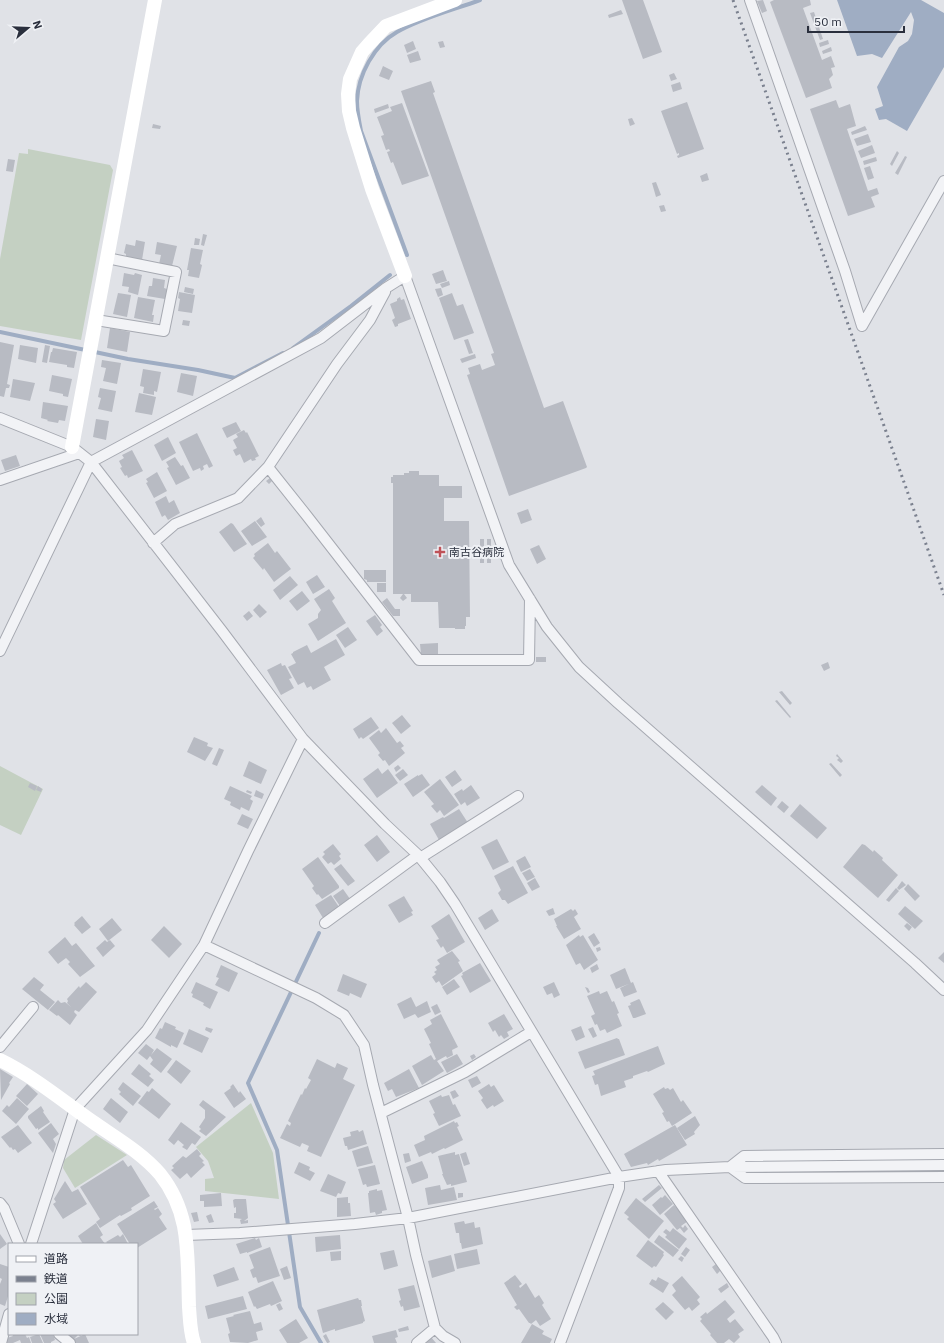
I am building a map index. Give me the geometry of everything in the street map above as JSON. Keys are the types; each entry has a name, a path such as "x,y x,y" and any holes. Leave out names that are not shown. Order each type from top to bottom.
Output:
{"street":[{"path":"76,450 96,320 155,0"},
{"path":"455,0 386,26 362,52 350,79 348,94 349,111 372,189 405,276 509,565 547,627 580,667 618,703 935,980 944,990"},
{"path":"750,0 845,271 862,326 944,181"},
{"path":"96,320 164,331 176,272 107,258"},
{"path":"0,651 3,639 91,462 321,338 386,288 405,276"},
{"path":"153,543 175,524 238,498 268,467 336,364 370,320 386,288"},
{"path":"0,418 76,450 91,462 303,739 419,857 440,882 455,904 618,1177 619,1188 560,1343"},
{"path":"0,480 76,450"},
{"path":"268,467 419,660 529,660 530,599"},
{"path":"31,1243 75,1109 147,1030 204,945 303,739"},
{"path":"324,923 419,857 518,796"},
{"path":"204,945 316,998 344,1015 364,1045 435,1328 443,1336 455,1343"},
{"path":"0,1047 33,1007"},
{"path":"381,1114 465,1072 531,1032"},
{"path":"0,1060 18,1070 129,1147 159,1173 169,1187 182,1217 186,1235 190,1320 194,1343"},
{"path":"730,1167 744,1156 944,1154"},
{"path":"186,1235 340,1226 408,1218 618,1177 688,1168 944,1165"},
{"path":"730,1167 745,1178 944,1177"},
{"path":"658,1171 776,1343"},
{"path":"0,1203 4,1208 20,1243"},
{"path":"1,1343 8,1318"},
{"path":"417,1343 435,1328"}],"green space":[{"path":"28,149 110,165 113,170 81,340 0,326 0,259 19,153 28,154"},
{"path":"0,766 43,789 21,835 0,825"},
{"path":"251,1103 273,1153 279,1199 205,1191 205,1179 214,1178 208,1161 196,1147"},
{"path":"96,1135 127,1155 75,1188 63,1168 64,1160"}],"water":[{"path":"837,0 921,0 944,13 944,67 907,131 886,119 879,120 875,109 883,106 877,87 899,47 908,41 912,34 914,20 911,12 882,58 872,54 857,56"}],"building":[{"path":"622,0 643,0 662,52 643,59"},
{"path":"763,0 767,11 762,13 757,1"},
{"path":"774,0 810,0 811,5 803,8 822,60 831,56 835,67 831,68 833,75 829,79 832,88 806,98 770,2"},
{"path":"621,10 623,14 609,18 608,15"},
{"path":"814,12 823,39 820,40 810,13"},
{"path":"828,40 829,44 820,47 819,43"},
{"path":"413,41 416,49 407,53 404,45"},
{"path":"443,41 445,47 440,48 438,42"},
{"path":"831,47 832,51 823,54 822,51"},
{"path":"418,51 421,60 410,63 407,55"},
{"path":"383,66 393,71 389,80 379,76"},
{"path":"674,73 677,79 671,81 669,75"},
{"path":"431,81 435,92 433,93 544,408 563,401 587,467 509,496 467,375 470,374 468,368 480,364 482,370 495,365 491,354 494,353 401,91"},
{"path":"680,82 682,89 673,92 671,85"},
{"path":"836,100 839,108 850,104 856,126 847,129 868,191 877,188 879,194 871,197 875,207 848,216 810,109"},
{"path":"687,102 704,149 678,158 677,156 679,153 677,154 661,111"},
{"path":"402,103 429,176 402,185 393,162 391,163 387,152 390,151 389,149 386,150 381,136 384,135 377,117 392,111 390,107"},
{"path":"388,104 389,108 375,113 374,109"},
{"path":"632,118 635,124 630,126 628,119"},
{"path":"153,124 161,126 160,129 152,128"},
{"path":"865,126 867,130 852,135 851,132"},
{"path":"868,134 871,142 857,146 854,139"},
{"path":"872,145 875,153 861,158 858,151"},
{"path":"897,151 899,153 892,166 890,164"},
{"path":"905,156 907,157 898,175 895,173"},
{"path":"876,157 877,161 864,165 863,161"},
{"path":"8,159 15,160 13,172 6,171"},
{"path":"870,166 874,178 868,180 864,168"},
{"path":"707,173 709,180 702,182 700,176"},
{"path":"656,182 661,195 656,197 652,183"},
{"path":"664,205 666,211 661,212 659,206"},
{"path":"203,234 207,235 204,246 201,245"},
{"path":"195,238 200,239 199,245 194,245"},
{"path":"136,240 145,242 142,260 126,257 126,254 124,253 126,244 135,246"},
{"path":"157,242 177,246 172,266 159,264 161,255 155,254"},
{"path":"191,248 203,250 199,278 188,276 189,270 187,270"},
{"path":"443,270 447,281 436,284 432,274"},
{"path":"124,273 134,275 135,273 142,275 138,295 128,292 129,287 122,286"},
{"path":"153,278 165,280 164,288 167,289 165,299 147,296 149,286 152,286"},
{"path":"449,281 450,285 442,288 440,284"},
{"path":"185,287 194,289 193,294 184,292"},
{"path":"441,288 443,295 438,297 435,289"},
{"path":"179,292 195,295 192,313 178,311 180,299 178,298"},
{"path":"118,293 131,295 127,317 113,314"},
{"path":"452,293 457,306 463,304 474,333 454,340 439,298"},
{"path":"138,297 155,300 152,315 154,315 153,322 134,318"},
{"path":"400,297 401,300 404,299 411,319 398,324 398,326 395,327 392,320 395,318 390,304 397,301"},
{"path":"183,320 190,321 189,326 182,325"},
{"path":"110,328 130,332 127,352 107,348"},
{"path":"468,339 473,353 469,354 464,340"},
{"path":"0,342 14,345 7,384 10,385 9,388 6,388 4,397 0,396"},
{"path":"20,345 38,348 36,363 18,359"},
{"path":"45,345 50,346 47,363 42,362"},
{"path":"53,348 77,352 74,368 67,367 67,365 49,362"},
{"path":"475,354 476,358 462,363 460,359"},
{"path":"102,360 121,363 117,384 103,381 106,368 101,367"},
{"path":"143,369 161,372 157,392 154,391 154,395 143,393 144,387 140,386"},
{"path":"181,373 197,376 193,396 177,392"},
{"path":"52,375 72,379 68,397 63,396 63,394 49,391"},
{"path":"13,379 35,383 30,401 10,397"},
{"path":"100,388 116,391 112,412 98,409 101,398 98,397"},
{"path":"139,393 156,397 152,415 135,412"},
{"path":"43,402 68,406 65,421 59,420 58,423 41,418"},
{"path":"96,419 109,421 106,440 93,437"},
{"path":"236,422 241,431 227,438 222,428"},
{"path":"244,430 246,433 247,432 259,456 255,458 256,460 252,461 251,459 244,463 240,454 236,456 233,450 237,448 233,440 238,437 236,434"},
{"path":"197,433 213,466 209,468 207,464 203,466 204,469 201,471 200,468 193,471 179,442"},
{"path":"168,437 176,453 162,461 154,445"},
{"path":"132,450 143,471 128,478 120,468 122,467 119,461 124,458 122,455"},
{"path":"16,455 20,466 5,471 1,460"},
{"path":"175,457 181,466 183,465 190,478 176,485 167,468 169,467 166,462"},
{"path":"409,471 419,471 419,475 439,475 439,486 462,486 462,498 444,498 444,521 469,521 470,617 466,617 465,629 439,628 438,602 411,602 411,594 404,594 407,598 403,601 400,598 403,594 393,594 393,483 391,483 391,477 393,477 393,475 404,475 404,473 409,473"},
{"path":"157,472 167,491 154,498 146,483 148,482 146,479"},
{"path":"270,478 272,481 269,484 266,481"},
{"path":"166,496 169,503 174,500 180,513 168,520 165,515 162,517 155,502"},
{"path":"528,509 532,520 521,524 517,513"},
{"path":"261,517 265,524 261,527 256,521"},
{"path":"255,521 267,537 252,546 241,531"},
{"path":"231,523 247,544 234,552 219,532"},
{"path":"480,539 484,539 484,563 480,563"},
{"path":"487,539 491,539 491,563 487,563"},
{"path":"268,543 275,553 277,551 291,569 274,582 264,568 263,570 253,558 255,556 254,554"},
{"path":"539,545 546,559 537,564 530,549"},
{"path":"364,570 386,570 386,582 367,582 367,580 364,579"},
{"path":"317,575 325,587 313,594 306,582"},
{"path":"290,576 298,585 280,600 273,590"},
{"path":"377,583 386,583 386,592 377,592"},
{"path":"329,589 335,598 332,601 346,623 318,641 308,624 318,618 318,614 321,610 314,599"},
{"path":"302,591 310,601 297,611 289,601"},
{"path":"387,598 395,609 400,609 400,616 393,616 382,602"},
{"path":"259,604 267,612 260,618 253,610"},
{"path":"249,611 253,616 247,621 243,616"},
{"path":"375,615 382,625 380,627 383,631 377,636 366,621"},
{"path":"348,627 357,640 345,648 336,635"},
{"path":"336,639 345,655 324,667 331,680 313,690 311,686 307,688 304,682 298,685 288,667 296,663 291,654 307,645 311,653"},
{"path":"438,643 438,654 421,654 420,644"},
{"path":"536,657 546,657 546,662 536,662"},
{"path":"828,662 830,668 824,671 821,665"},
{"path":"281,663 282,666 285,665 292,678 289,679 294,688 281,695 267,670"},
{"path":"782,691 792,703 790,705 779,692"},
{"path":"777,700 791,717 790,718 775,701"},
{"path":"402,715 411,726 401,734 392,723"},
{"path":"371,717 379,728 363,739 361,737 359,739 353,729"},
{"path":"386,728 397,743 400,741 404,746 401,748 405,753 389,766 385,760 383,761 378,755 380,753 369,738 379,730 381,733"},
{"path":"194,737 208,743 207,746 213,748 205,761 187,752"},
{"path":"219,748 224,750 217,766 212,764"},
{"path":"837,754 843,761 841,763 837,760 839,758 836,756"},
{"path":"249,761 267,770 261,784 243,776"},
{"path":"831,763 842,775 840,777 829,764"},
{"path":"398,765 401,768 396,772 394,768"},
{"path":"378,768 382,774 388,769 398,783 377,798 363,779"},
{"path":"403,769 408,775 400,781 395,775"},
{"path":"455,770 462,780 452,787 445,777"},
{"path":"422,774 430,785 413,797 404,784"},
{"path":"440,779 459,805 444,816 440,810 437,813 431,806 434,804 424,792"},
{"path":"30,783 37,786 35,791 28,787"},
{"path":"471,785 480,798 467,806 465,802 461,805 454,794 462,789 463,791"},
{"path":"762,785 777,798 771,806 755,792"},
{"path":"38,786 42,789 41,792 36,790"},
{"path":"230,786 252,796 250,799 253,801 249,811 241,807 240,810 230,805 231,802 224,799"},
{"path":"247,790 252,792 251,794 246,792"},
{"path":"256,790 264,794 262,799 254,796"},
{"path":"782,801 789,807 784,813 777,807"},
{"path":"800,804 827,828 817,839 790,816"},
{"path":"459,809 468,823 439,840 430,824"},
{"path":"242,814 253,819 248,829 237,824"},
{"path":"377,835 390,852 377,862 364,845"},
{"path":"497,839 509,862 493,870 481,847"},
{"path":"333,844 341,854 339,856 341,859 334,865 331,862 328,864 322,857 325,854 323,852"},
{"path":"862,844 873,852 874,850 898,875 878,898 843,867"},
{"path":"525,856 531,867 521,872 516,861"},
{"path":"318,857 339,886 339,888 322,899 312,888 314,886 302,869"},
{"path":"341,864 355,881 348,886 334,869"},
{"path":"513,866 528,893 508,904 505,900 502,900 498,893 501,890 494,876"},
{"path":"530,869 535,877 527,881 522,873"},
{"path":"535,878 540,887 532,891 527,883"},
{"path":"902,881 906,885 899,890 897,888"},
{"path":"908,884 920,896 915,901 904,889"},
{"path":"896,888 899,891 889,902 886,900"},
{"path":"343,889 350,899 340,906 333,896"},
{"path":"331,895 339,907 323,918 315,905"},
{"path":"404,896 413,911 411,912 413,915 399,923 388,905"},
{"path":"905,906 923,921 915,929 898,914"},
{"path":"553,908 555,914 549,916 546,911"},
{"path":"492,909 499,921 485,930 478,918"},
{"path":"571,909 573,911 575,909 578,914 574,917 581,929 564,939 556,926 554,919"},
{"path":"449,914 465,942 447,953 443,946 441,948 436,940 439,939 431,926"},
{"path":"82,916 91,927 82,934 74,923"},
{"path":"112,918 122,930 108,941 99,929"},
{"path":"907,923 912,927 909,931 904,926"},
{"path":"164,926 182,944 169,958 151,940"},
{"path":"594,933 600,943 594,947 588,937"},
{"path":"579,935 580,937 583,935 598,960 584,970 580,963 576,965 566,945"},
{"path":"65,937 72,946 76,943 95,966 80,977 68,964 70,962 66,958 58,964 48,952"},
{"path":"105,940 107,942 110,940 115,946 103,957 96,948"},
{"path":"600,947 601,950 597,952 596,948"},
{"path":"452,951 460,961 458,962 463,971 442,986 439,981 436,983 432,977 436,974 434,972 437,970 435,967 440,964 437,960"},
{"path":"944,952 944,963 938,958"},
{"path":"480,963 491,981 470,993 461,976 463,975 462,973"},
{"path":"597,964 599,969 592,973 590,968"},
{"path":"221,965 238,973 229,992 215,985 219,978 216,977"},
{"path":"625,968 631,983 616,989 610,975"},
{"path":"343,974 367,984 361,998 350,993 349,996 337,991"},
{"path":"34,977 44,985 40,990 55,1002 48,1010 22,989"},
{"path":"454,979 460,987 447,995 442,987"},
{"path":"86,982 97,992 79,1012 75,1010 74,1012 77,1015 70,1025 49,1010 58,1000 61,1003 65,1002 71,1007 67,1003 67,999 79,986 80,988"},
{"path":"196,982 218,992 210,1009 203,1005 204,1003 192,997 193,994 191,993"},
{"path":"554,982 560,995 554,998 552,993 547,995 543,987"},
{"path":"633,982 637,992 624,997 620,988"},
{"path":"585,987 588,988 590,992 588,993"},
{"path":"599,991 600,994 607,991 612,1002 614,1001 622,1026 607,1033 605,1029 600,1031 597,1024 595,1025 591,1016 595,1014 587,996"},
{"path":"411,997 416,1007 427,1001 431,1012 418,1018 415,1014 404,1019 397,1004"},
{"path":"639,999 646,1014 633,1018 628,1006 631,1005 630,1003"},
{"path":"437,1004 441,1012 435,1015 431,1007"},
{"path":"441,1014 458,1047 452,1050 453,1055 447,1058 446,1056 437,1061 444,1071 422,1085 412,1066 431,1055 434,1060 436,1059 429,1044 431,1043 424,1029 432,1024 430,1020"},
{"path":"504,1014 513,1029 507,1032 509,1036 504,1039 501,1035 499,1037 495,1030 493,1032 488,1023"},
{"path":"165,1022 184,1033 177,1048 171,1045 171,1047 155,1038"},
{"path":"581,1026 585,1037 576,1041 571,1030"},
{"path":"206,1027 213,1029 211,1033 205,1030"},
{"path":"593,1027 597,1036 593,1038 588,1029"},
{"path":"189,1029 209,1038 202,1053 183,1044"},
{"path":"617,1038 619,1039 625,1055 585,1069 578,1052"},
{"path":"146,1044 154,1050 151,1055 157,1048 172,1059 161,1073 150,1064 153,1060 150,1056 147,1060 138,1053"},
{"path":"658,1046 665,1064 648,1072 647,1071 633,1076 633,1078 624,1081 626,1087 601,1096 598,1084 595,1085 592,1076 595,1075 593,1071"},
{"path":"457,1054 463,1064 447,1073 441,1062"},
{"path":"474,1054 476,1057 472,1060 470,1056"},
{"path":"317,1059 335,1068 337,1063 348,1068 343,1079 355,1085 321,1157 307,1151 309,1146 302,1143 300,1147 280,1138 287,1124 290,1126 291,1123 288,1121 301,1094 302,1095 311,1080 308,1078"},
{"path":"176,1060 191,1071 181,1084 167,1072"},
{"path":"139,1064 151,1074 149,1076 154,1080 148,1087 131,1074"},
{"path":"0,1069 13,1077 1,1100"},
{"path":"409,1069 419,1088 396,1097 392,1089 388,1091 384,1083"},
{"path":"477,1076 481,1083 472,1088 468,1080"},
{"path":"123,1082 141,1096 133,1106 119,1094 121,1092 118,1089"},
{"path":"27,1084 38,1094 27,1106 16,1096"},
{"path":"233,1084 239,1093 240,1091 246,1099 234,1108 224,1093 231,1088 230,1087"},
{"path":"489,1084 491,1087 494,1085 504,1101 487,1109 481,1100 483,1098 478,1091"},
{"path":"664,1087 665,1089 668,1088 670,1090 673,1088 681,1102 683,1100 692,1113 672,1126 669,1121 667,1122 662,1113 664,1112 653,1094"},
{"path":"152,1088 171,1104 159,1119 138,1103 147,1091 149,1092"},
{"path":"455,1090 459,1096 453,1099 450,1092"},
{"path":"441,1095 442,1097 449,1095 453,1105 455,1104 461,1116 439,1126 429,1101"},
{"path":"17,1098 29,1109 16,1124 2,1111 7,1105 9,1107"},
{"path":"111,1098 128,1112 120,1123 103,1109"},
{"path":"203,1100 226,1117 206,1136 199,1131 201,1129 199,1127 205,1118 205,1110 199,1105"},
{"path":"41,1106 50,1122 38,1130 28,1116"},
{"path":"695,1116 700,1125 694,1132 695,1134 685,1140 677,1128"},
{"path":"454,1121 455,1123 457,1122 459,1126 457,1127 463,1140 445,1149 444,1148 432,1154 431,1152 419,1157 414,1145 425,1140 424,1136"},
{"path":"181,1122 201,1137 195,1145 192,1143 187,1150 182,1147 184,1145 178,1140 174,1145 168,1140"},
{"path":"51,1123 59,1134 53,1139 56,1144 53,1153 38,1133"},
{"path":"18,1125 32,1143 18,1153 15,1149 13,1150 11,1147 10,1148 1,1137"},
{"path":"675,1125 687,1145 659,1161 658,1159 648,1165 647,1163 631,1167 624,1154"},
{"path":"358,1130 359,1132 363,1130 367,1144 348,1150 347,1146 345,1146 343,1138 351,1136 350,1132"},
{"path":"368,1146 373,1163 357,1167 352,1151"},
{"path":"197,1149 201,1154 199,1156 204,1161 202,1162 205,1165 191,1178 187,1173 180,1179 171,1170 174,1168 172,1166 183,1156 186,1158"},
{"path":"455,1152 455,1155 459,1154 467,1182 451,1186 451,1184 447,1185 442,1174 438,1156"},
{"path":"466,1152 470,1164 464,1166 460,1154"},
{"path":"409,1153 411,1161 405,1163 403,1154"},
{"path":"123,1160 128,1167 131,1165 150,1196 131,1208 132,1210 121,1216 120,1215 100,1228 96,1222 100,1219 80,1187"},
{"path":"422,1161 428,1178 412,1184 406,1167"},
{"path":"299,1162 310,1167 309,1170 315,1173 310,1181 294,1173"},
{"path":"375,1165 380,1184 367,1187 366,1184 363,1185 358,1169"},
{"path":"328,1174 346,1182 341,1194 338,1193 336,1197 320,1191"},
{"path":"65,1181 72,1192 78,1189 87,1204 63,1219 53,1204 56,1202 54,1199"},
{"path":"440,1185 441,1190 454,1187 457,1200 428,1205 425,1188"},
{"path":"659,1185 662,1188 645,1202 642,1199"},
{"path":"377,1189 377,1191 382,1190 387,1210 376,1215 375,1212 370,1213 368,1193 369,1191"},
{"path":"221,1193 222,1206 204,1207 204,1201 200,1201 200,1195"},
{"path":"458,1193 463,1193 463,1197 458,1198"},
{"path":"665,1195 673,1204 660,1215 652,1205"},
{"path":"348,1197 351,1216 337,1217 337,1198"},
{"path":"636,1198 664,1221 649,1239 627,1219 629,1217 624,1213"},
{"path":"246,1199 248,1218 244,1221 248,1220 248,1223 241,1224 240,1220 242,1219 234,1218 236,1207 234,1208 233,1200"},
{"path":"154,1201 158,1207 154,1209 155,1210 158,1208 162,1214 159,1217 167,1229 138,1247 138,1243 129,1243 117,1224"},
{"path":"674,1205 688,1221 681,1226 683,1228 685,1225 688,1229 684,1233 680,1228 677,1230 664,1214"},
{"path":"197,1212 199,1221 194,1222 191,1213"},
{"path":"211,1214 214,1222 209,1223 206,1216"},
{"path":"464,1221 465,1224 474,1222 475,1228 480,1227 483,1244 462,1249 459,1233 456,1233 454,1223"},
{"path":"96,1223 103,1235 100,1237 104,1243 82,1243 78,1236"},
{"path":"673,1228 687,1239 679,1249 665,1237 667,1235 663,1232 666,1229 670,1232"},
{"path":"0,1234 7,1244 0,1249"},
{"path":"123,1234 128,1243 106,1242 118,1235 120,1237"},
{"path":"340,1235 341,1249 316,1252 315,1237"},
{"path":"659,1235 679,1250 673,1257 654,1242"},
{"path":"255,1238 256,1240 259,1238 262,1247 240,1254 236,1244"},
{"path":"648,1240 664,1252 664,1255 656,1267 654,1266 652,1268 636,1256"},
{"path":"270,1247 280,1276 258,1283 256,1277 253,1278 250,1270 254,1268 249,1255"},
{"path":"686,1247 690,1250 685,1257 681,1254"},
{"path":"477,1249 480,1264 457,1269 454,1254"},
{"path":"394,1250 398,1266 384,1270 380,1253"},
{"path":"341,1251 341,1260 331,1261 330,1252"},
{"path":"451,1255 455,1271 432,1278 428,1261"},
{"path":"681,1256 684,1258 682,1262 678,1259"},
{"path":"0,1264 8,1267 8,1296 5,1306 0,1304 0,1284 2,1279 0,1278"},
{"path":"716,1264 720,1271 717,1274 712,1267"},
{"path":"287,1266 291,1278 284,1280 280,1269"},
{"path":"234,1267 239,1280 217,1287 213,1275"},
{"path":"515,1275 522,1284 519,1286 520,1288 526,1283 535,1298 539,1295 544,1303 542,1305 551,1319 540,1326 536,1320 531,1324 519,1309 517,1310 514,1307 517,1305 504,1283"},
{"path":"682,1276 700,1297 697,1300 700,1304 692,1311 689,1307 685,1310 672,1295 676,1291 672,1285"},
{"path":"658,1277 669,1283 663,1293 649,1284 652,1279 656,1281"},
{"path":"273,1281 282,1301 271,1306 270,1304 257,1309 255,1306 254,1307 248,1292"},
{"path":"727,1283 729,1287 721,1293 718,1289"},
{"path":"414,1285 420,1307 404,1311 403,1306 401,1307 399,1301 401,1300 398,1289"},
{"path":"243,1296 247,1309 208,1319 205,1306"},
{"path":"358,1298 361,1300 365,1321 363,1323 323,1333 317,1310"},
{"path":"725,1300 735,1312 727,1319 730,1323 735,1319 744,1330 738,1334 740,1337 734,1343 729,1339 724,1343 717,1343 700,1321 702,1319 700,1317 706,1312 707,1314"},
{"path":"663,1302 674,1312 666,1320 655,1309"},
{"path":"280,1303 283,1309 279,1311 276,1305"},
{"path":"250,1311 254,1324 261,1322 263,1330 256,1332 258,1340 248,1343 230,1342 228,1334 230,1333 226,1318"},
{"path":"296,1319 308,1338 299,1343 287,1343 279,1330"},
{"path":"532,1324 544,1331 542,1334 552,1339 550,1343 521,1343"},
{"path":"408,1326 409,1330 399,1332 398,1329"},
{"path":"396,1330 398,1337 395,1338 397,1343 374,1343 372,1336"},
{"path":"326,1334 330,1342 328,1343 323,1336"},
{"path":"26,1335 27,1338 29,1337 31,1343 21,1343 20,1340 13,1343 7,1343 7,1338"},
{"path":"39,1335 43,1343 32,1343 30,1337"},
{"path":"40,1335 53,1335 55,1340 51,1343 44,1343"},
{"path":"68,1335 78,1335 73,1340"},
{"path":"85,1335 89,1343 75,1343 74,1339"},
{"path":"431,1337 436,1343 425,1343"}],"waterway":[{"path":"407,255 361,131 357,101 360,81 374,53 397,32 427,18 480,0"},
{"path":"293,348 351,306 390,275"},
{"path":"0,332 128,359 198,370 235,378 283,353"},
{"path":"319,933 248,1083 277,1150 300,1307 321,1343"}],"railway":[{"path":"733,0 944,595"}],"place":[{"name":"南古谷病院","path":"440,552"}]}
